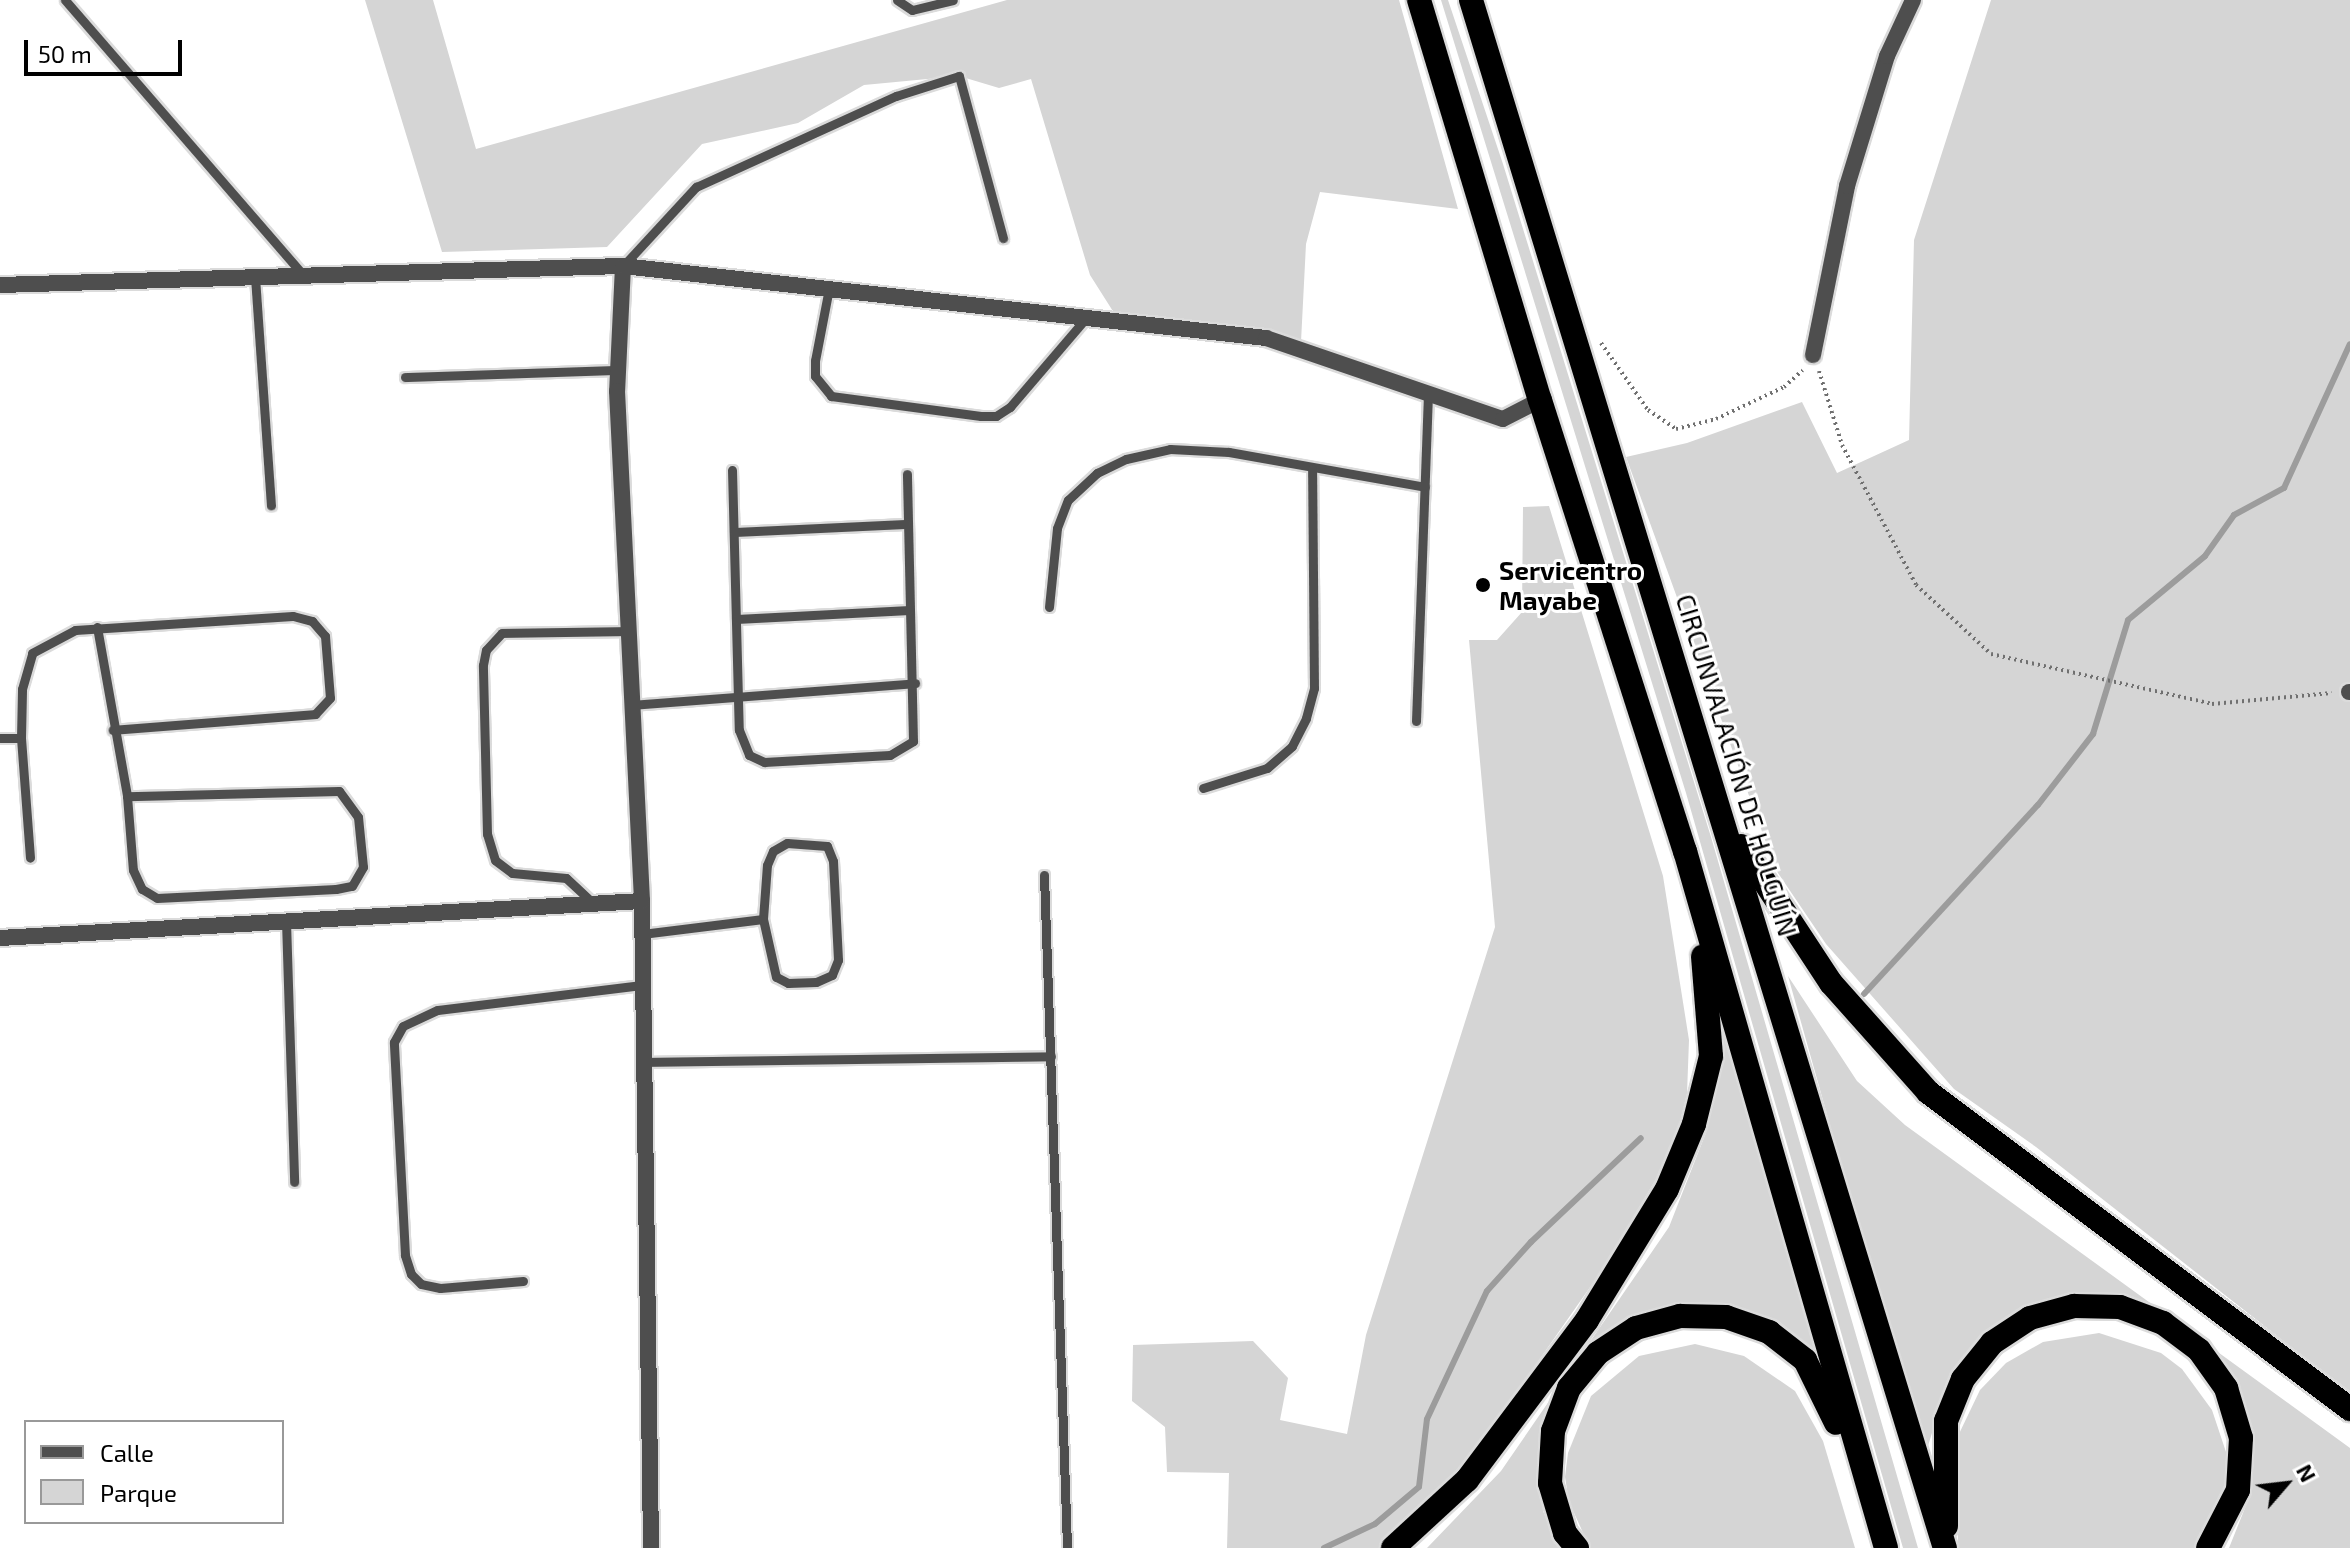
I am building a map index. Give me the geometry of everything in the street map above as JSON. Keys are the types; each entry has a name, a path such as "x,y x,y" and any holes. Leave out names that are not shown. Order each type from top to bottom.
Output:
{"highway":[{"path":"1419,0 1540,400 1685,851 1885,1546"},
{"name":"CIRCUNVALACIÓN DE HOLGUÍN","path":"1471,0 1726,824 1945,1548"},
{"path":"1726,824 1831,983 1928,1092 2350,1409"},
{"path":"1393,1548 1467,1480 1587,1320 1667,1189 1694,1124 1711,1056 1706,980 1685,851"},
{"path":"1945,1548 1946,1421 1963,1379 1992,1343 2030,1318 2074,1306 2120,1307 2163,1323 2199,1350 2226,1388 2241,1438 2238,1490 2208,1548"},
{"path":"1577,1548 1565,1533 1550,1483 1553,1431 1569,1388 1598,1353 1636,1328 1680,1316 1726,1317 1769,1332 1805,1360 1885,1546"}],"street":[{"path":"1813,355 1847,186 1887,56 1913,0"},
{"path":"623,266 618,370 642,901 651,1548"},
{"path":"0,285 623,266 1090,315 1266,338 1503,419 1540,400"},
{"path":"0,938 642,901"}],"lane":[{"path":"65,0 304,276"},
{"path":"897,0 912,10 953,0"},
{"path":"623,266 696,187 896,96 959,76 1003,238"},
{"path":"255,277 271,505"},
{"path":"829,288 815,376 831,396 981,416 996,416 1010,407 1090,315"},
{"path":"405,377 618,370"},
{"path":"1416,721 1428,395"},
{"path":"1049,607 1057,528 1068,500 1097,473 1126,459 1170,449 1229,452 1312,470 1425,487"},
{"path":"732,470 743,745 757,761 890,755 913,741 915,683 906,524 907,474"},
{"path":"1203,788 1267,768 1292,746 1306,718 1314,688 1312,470"},
{"path":"734,532 906,524"},
{"path":"736,619 910,610"},
{"path":"30,858 21,738 22,689 32,653 57,636 97,627 293,616 319,627 328,648 330,698 315,714 113,730"},
{"path":"97,627 127,796 136,880 157,898 336,889 352,886 363,867 358,817 339,791 127,796"},
{"path":"595,906 566,878 512,873 495,860 487,834 483,665 486,650 502,633 628,631"},
{"path":"632,705 915,683"},
{"path":"0,738 21,738"},
{"path":"787,843 827,846 833,861 838,960 832,975 816,982 788,983 776,977 763,919 767,865 773,851 787,843"},
{"path":"1044,875 1067,1548"},
{"path":"642,934 763,919"},
{"path":"286,921 294,1182"},
{"path":"523,1281 440,1288 421,1284 411,1274 405,1255 394,1042 403,1026 438,1010 643,985"},
{"path":"644,1062 1051,1056"}],"path":[{"path":"1594,333 1648,410 1676,429 1716,419 1784,387 1813,355 1842,445 1916,585 1991,654 2212,704 2350,692"}],"green space":[{"path":"365,0 433,0 476,149 1007,0 1399,0 1458,209 1320,192 1306,244 1301,342 1268,330 1151,315 1116,316 1090,275 1031,79 999,88 959,76 864,85 798,123 702,144 607,247 442,252"},
{"path":"1441,0 1448,0 1503,164 1711,837 1918,1548 1903,1548 1686,793"},
{"path":"1991,0 2350,0 2350,1393 2036,1147 1954,1089 1826,944 1776,870 1626,457 1687,443 1802,402 1837,473 1909,440 1914,240"},
{"path":"1549,506 1663,876 1689,1040 1687,1094 1677,1134 1665,1164 1600,1273 1502,1413 1443,1488 1383,1548 1227,1548 1229,1473 1167,1472 1165,1427 1132,1401 1133,1345 1253,1341 1288,1378 1280,1420 1347,1434 1366,1335 1495,927 1469,640 1497,640 1522,612 1523,507"},
{"path":"1788,976 1857,1081 1905,1125 2350,1448 2350,1548 2229,1548 2249,1498 2250,1438 2164,1321 2028,1315 1939,1410 1924,1459"},
{"path":"1723,1017 1824,1372 1726,1315 1600,1349 1540,1459 1543,1511 1559,1548 1427,1548 1501,1471 1669,1227 1707,1130"},
{"path":"2099,1333 2161,1353 2182,1369 2212,1410 2226,1452 2228,1478 2224,1500 2202,1548 1958,1548 1957,1438 1980,1390 2006,1363 2043,1342"},
{"path":"1695,1344 1744,1356 1795,1391 1823,1441 1855,1548 1590,1548 1569,1502 1565,1477 1568,1453 1591,1396 1639,1356"}],"waterway":[{"path":"1864,994 2038,805 2093,734 2128,620 2205,556 2234,515 2284,488 2350,344"},
{"path":"1324,1548 1375,1524 1419,1487 1427,1419 1487,1291 1531,1242 1641,1138"}],"place":[{"name":"Servicentro Mayabe","path":"1483,585"}]}
